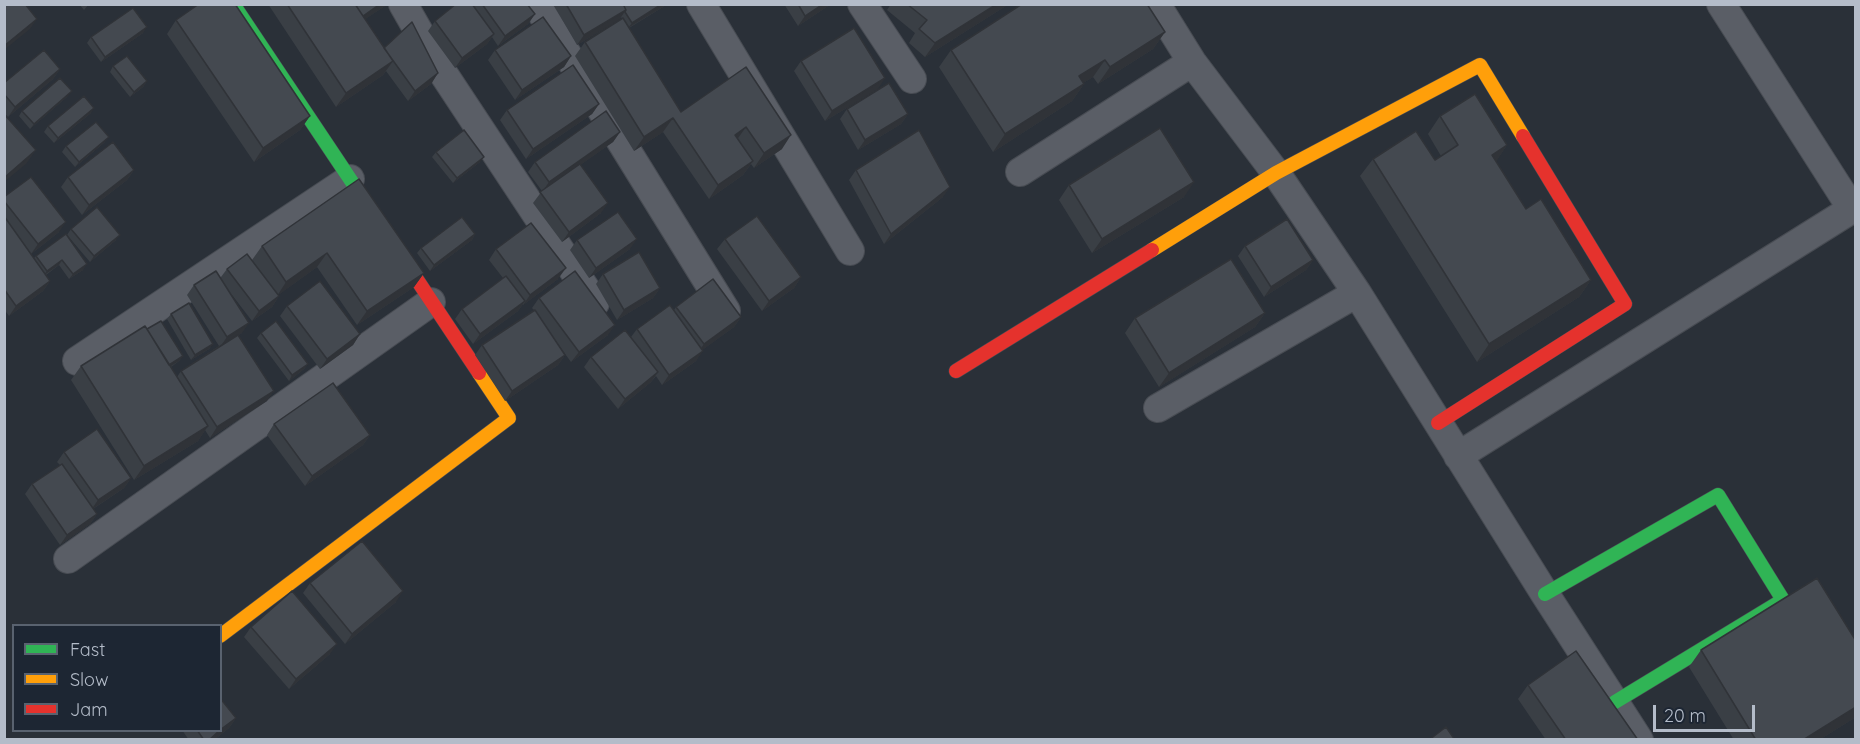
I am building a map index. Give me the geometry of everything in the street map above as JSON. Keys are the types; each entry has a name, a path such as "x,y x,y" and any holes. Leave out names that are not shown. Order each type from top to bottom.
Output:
{"street":[{"path":"222,634 509,418 233,4"},
{"path":"403,4 439,67 612,328"},
{"path":"536,4 726,311"},
{"path":"701,4 850,251"},
{"path":"862,4 912,79"},
{"path":"1156,4 1192,62 1276,173 1357,292 1545,594 1640,740"},
{"path":"1458,456 1852,209 1721,4"},
{"path":"1020,172 1192,62"},
{"path":"956,370 1276,173 1480,65 1625,304 1437,423"},
{"path":"78,361 350,179"},
{"path":"1158,408 1357,292"},
{"path":"68,559 431,302"},
{"path":"1545,594 1718,495 1784,600 1615,702"}],"building":[{"path":"4,4 25,4 37,19 4,46"},
{"path":"199,4 235,4 310,116 263,148 176,20"},
{"path":"287,4 355,4 393,61 346,93"},
{"path":"355,4 380,4 363,16"},
{"path":"456,4 472,4 494,34 462,58 435,21"},
{"path":"482,4 527,4 535,14 505,36"},
{"path":"566,4 623,4 626,10 584,35"},
{"path":"623,4 662,4 632,23"},
{"path":"798,4 823,4 805,16"},
{"path":"907,4 997,4 935,43 919,29 927,20"},
{"path":"1022,4 1147,4 1165,32 1110,67 1105,60 1079,76 1084,84 1005,134 951,50"},
{"path":"133,8 147,27 105,57 91,37"},
{"path":"543,17 571,56 522,90 495,50"},
{"path":"623,18 681,112 746,67 791,135 764,153 746,127 735,135 753,161 718,185 673,118 644,137 585,42"},
{"path":"412,22 438,73 415,91 384,48"},
{"path":"854,28 885,78 832,111 801,61"},
{"path":"44,50 60,69 15,107 4,94 4,83"},
{"path":"127,56 147,81 134,92 113,66"},
{"path":"573,65 599,104 533,149 507,110"},
{"path":"60,78 72,91 34,124 22,111"},
{"path":"889,83 908,114 865,140 847,109"},
{"path":"1475,94 1507,145 1492,155 1526,209 1541,199 1591,280 1489,344 1373,159 1416,131 1435,160 1458,145 1440,116"},
{"path":"84,96 94,108 58,138 48,126"},
{"path":"606,111 620,132 549,182 535,162"},
{"path":"4,114 36,150 5,177 4,177"},
{"path":"96,122 109,137 79,162 66,146"},
{"path":"1160,128 1194,182 1102,239 1069,185"},
{"path":"464,130 484,157 457,178 436,152"},
{"path":"919,130 950,187 891,234 856,170"},
{"path":"113,142 134,170 89,205 68,177"},
{"path":"580,164 608,203 569,232 540,192"},
{"path":"31,177 66,222 38,244 4,201 4,197"},
{"path":"359,179 424,273 367,311 327,253 286,282 262,246"},
{"path":"97,207 120,235 94,256 71,229"},
{"path":"618,212 637,239 596,268 577,240"},
{"path":"4,216 50,281 16,306 4,289"},
{"path":"757,216 801,277 769,301 725,239"},
{"path":"462,217 475,234 434,265 421,248"},
{"path":"1287,219 1313,260 1271,287 1245,246"},
{"path":"531,223 566,268 530,295 496,249"},
{"path":"66,234 87,264 73,274 62,260 47,271 36,256"},
{"path":"639,252 660,288 624,310 603,274"},
{"path":"247,254 279,296 259,311 227,269"},
{"path":"1231,259 1265,313 1169,373 1135,318"},
{"path":"216,271 249,323 227,337 194,285"},
{"path":"575,271 615,325 579,352 539,298"},
{"path":"506,276 525,301 480,334 462,309"},
{"path":"713,279 741,317 704,344 676,307"},
{"path":"320,281 360,334 327,359 287,306"},
{"path":"189,303 213,344 195,355 171,314"},
{"path":"670,305 703,351 669,375 637,329"},
{"path":"535,310 565,355 512,391 482,345"},
{"path":"161,321 183,356 169,365 147,329"},
{"path":"276,321 308,364 292,375 261,333"},
{"path":"145,326 208,426 144,466 81,366"},
{"path":"625,330 658,372 625,399 591,357"},
{"path":"238,335 274,391 217,427 181,371"},
{"path":"333,383 370,435 312,476 274,424"},
{"path":"97,429 131,478 98,500 64,452"},
{"path":"62,464 97,514 67,535 32,484"},
{"path":"362,541 403,591 352,634 310,583"},
{"path":"1817,578 1856,641 1856,707 1803,740 1756,740 1701,650"},
{"path":"292,591 337,644 296,679 251,627"},
{"path":"1576,651 1638,740 1566,740 1528,685"},
{"path":"222,700 236,718 222,728"},
{"path":"1446,727 1455,740 1429,740"},
{"path":"198,732 218,732 209,740 204,740"}],"traffic: fast":[{"path":"233,4 364,200"},
{"path":"1545,594 1718,495 1783,600 1615,702"}],"traffic: slow":[{"path":"1152,250 1276,173 1480,65 1523,136"},
{"path":"222,634 509,418 479,373"}],"traffic: jam":[{"path":"1438,423 1625,304 1523,136"},
{"path":"364,200 479,373"},
{"path":"956,371 1152,250"}]}
